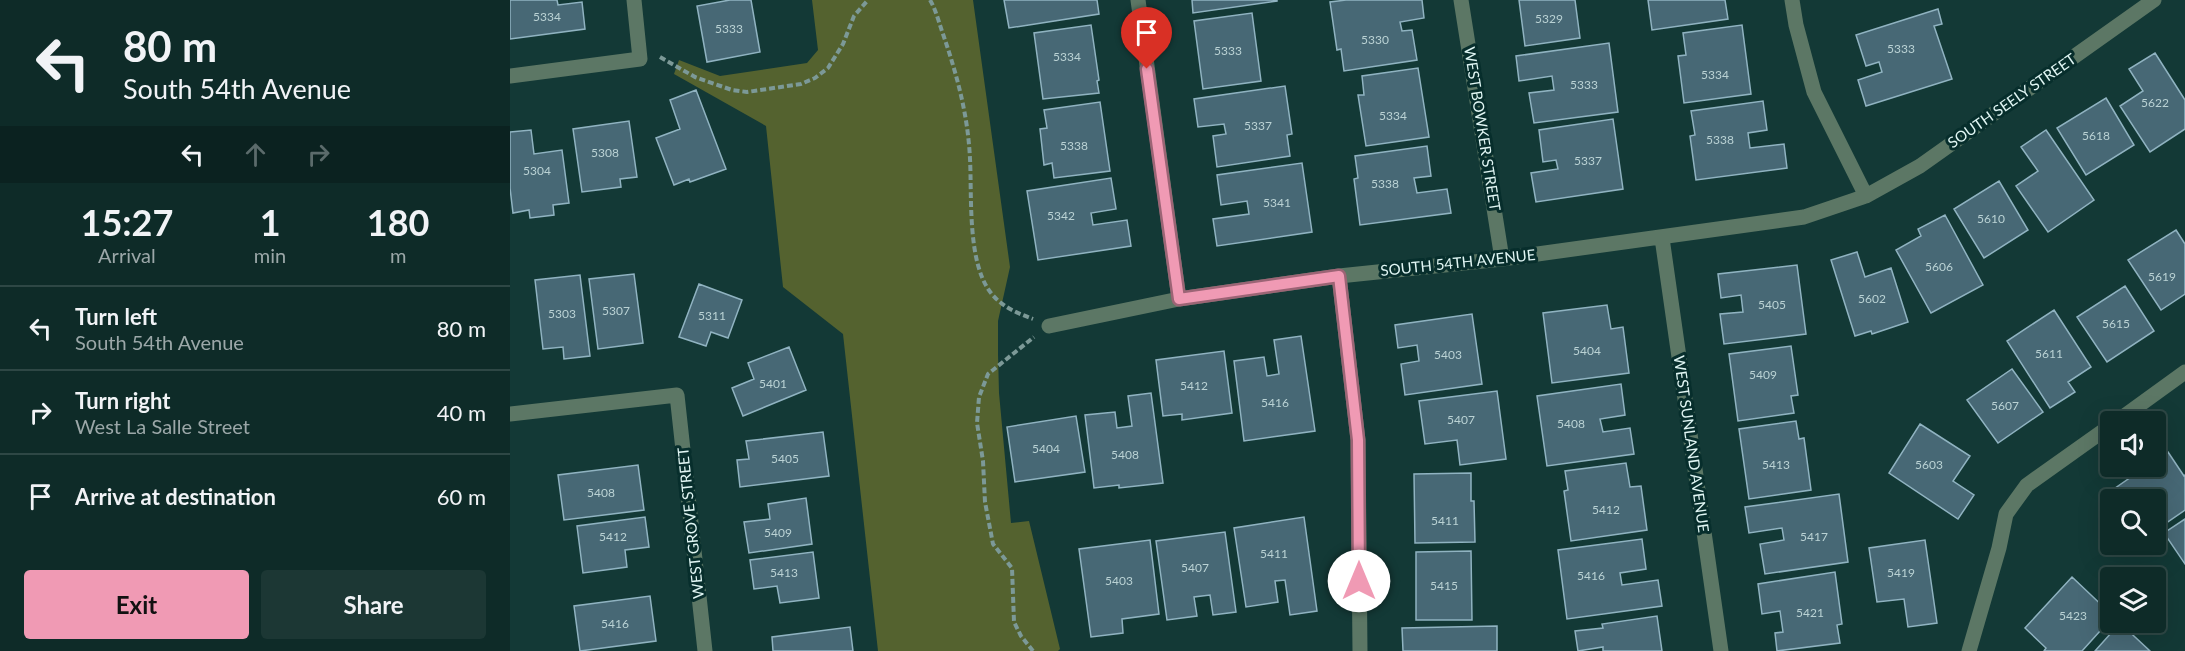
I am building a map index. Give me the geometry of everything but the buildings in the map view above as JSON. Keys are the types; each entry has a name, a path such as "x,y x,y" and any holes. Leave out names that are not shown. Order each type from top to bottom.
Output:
{"street":[{"path":"510,76 640,51 634,0"},
{"path":"1138,0 1179,299"},
{"name":"WEST BOWKER STREET","path":"1461,0 1502,259"},
{"path":"1792,0 1796,25 1814,92 1866,196"},
{"name":"SOUTH SEELY STREET","path":"1866,196 1920,166 2154,0"},
{"name":"SOUTH 54TH AVENUE","path":"1049,326 1179,299 1339,276 1502,259 1804,217 1866,196"},
{"name":"WEST SUNLAND AVENUE","path":"1662,238 1721,651"},
{"path":"1339,276 1358,440 1360,651"},
{"path":"2132,411 2185,374"},
{"name":"WEST GROVE STREET","path":"510,414 678,395 705,651"},
{"path":"1969,651 1999,548 2006,514 2028,485 2100,433"}],"path":[{"path":"640,51 695,77 732,90 747,92 801,84 815,78 828,68 843,44 854,16 868,0"},
{"path":"930,0 956,71 966,112 973,235 981,275 991,293 1010,311 1049,326"},
{"path":"1033,651 1021,636 1014,622 1012,568 993,544 977,423 979,397 988,374 1049,326"}],"green space":[{"path":"812,0 973,0 1010,267 998,321 998,354 999,393 1011,523 1029,521 1060,649 1058,651 878,651 843,334 783,287 766,126 674,74 679,60 720,76 807,63 818,50"}],"route":[{"path":"1147,69 1179,299 1339,276 1358,440 1359,581"}]}
